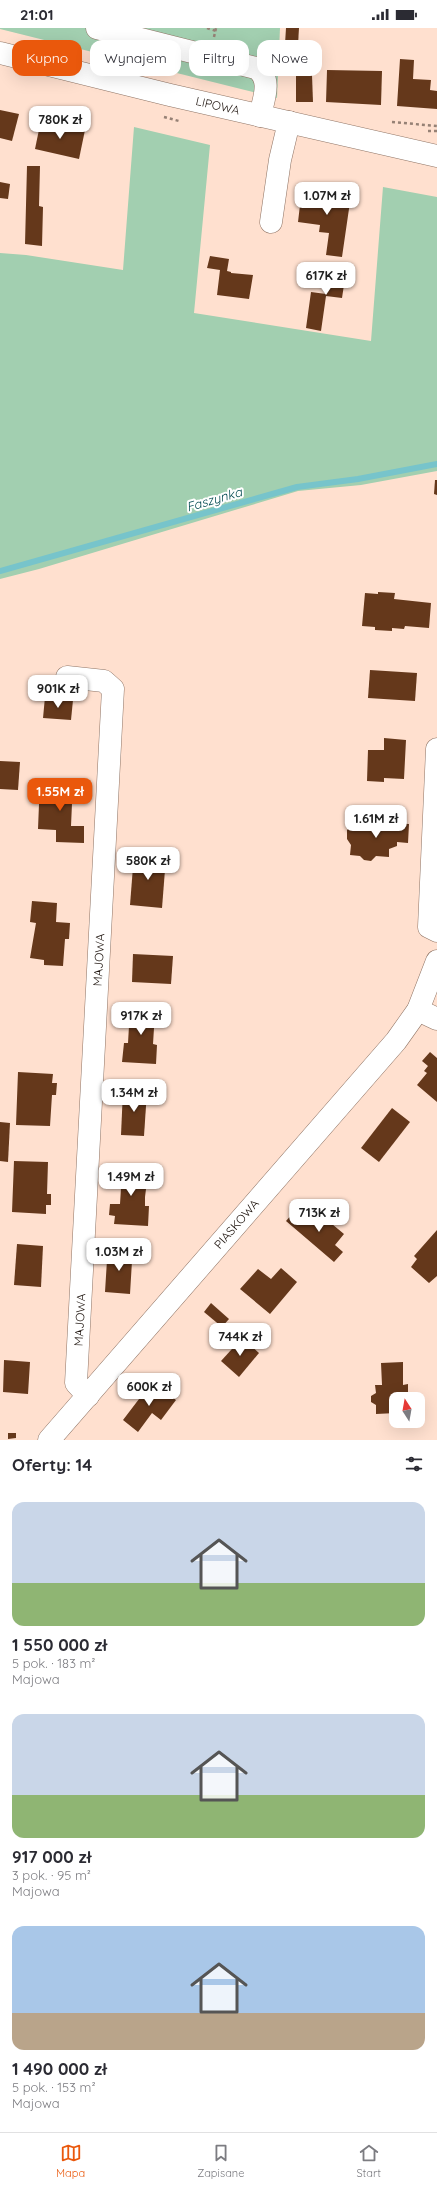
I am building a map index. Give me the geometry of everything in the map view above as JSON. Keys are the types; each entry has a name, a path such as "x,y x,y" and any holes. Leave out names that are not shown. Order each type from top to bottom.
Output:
{"street":[{"path":"97,28 256,68 263,75 266,84 260,116"},
{"name":"LIPOWA","path":"0,53 260,116 437,156"},
{"path":"271,222 280,160 289,122"},
{"name":"MAJOWA","path":"67,677 104,681 113,689 76,1383 88,1396"},
{"path":"437,748 429,927 437,931"},
{"name":"PIASKOWA","path":"49,1440 396,1041 418,1010 437,961"},
{"path":"418,1010 437,1020"}],"path":[{"path":"206,28 216,30"},
{"path":"389,122 437,126"}],"green space":[{"path":"280,28 279,40 257,40 257,76 278,76 277,98 181,74 181,40 90,40 90,51 82,49 82,40 44,40 0,29"},
{"path":"134,127 210,145 194,313 371,341 383,187 437,197 437,471 361,485 298,491 39,569 0,579 0,253 26,255 123,270"}],"building":[{"path":"286,28 299,28 298,40 285,40"},
{"path":"400,59 414,60 413,79 431,80 430,90 437,91 437,109 397,106"},
{"path":"327,70 382,71 381,105 326,102"},
{"path":"296,76 312,76 313,102 296,102"},
{"path":"0,110 19,114 12,141 0,138"},
{"path":"41,120 85,130 79,159 35,149"},
{"path":"27,166 40,166 39,206 43,207 42,246 25,244"},
{"path":"0,182 10,184 8,199 0,198"},
{"path":"326,186 336,187 335,193 351,195 342,257 326,255 329,233 319,232 320,225 298,222 302,188 326,192"},
{"path":"210,256 229,259 227,271 231,273 253,275 249,299 217,295 220,270 207,268"},
{"path":"330,263 347,265 342,298 326,296 321,331 306,328 311,292 326,294"},
{"path":"435,480 437,480 437,495 434,494"},
{"path":"378,592 395,593 394,599 431,603 429,628 405,626 404,629 392,628 392,631 375,630 375,627 362,626 365,593 378,594"},
{"path":"370,670 417,673 415,701 368,698"},
{"path":"45,697 73,700 71,720 43,718"},
{"path":"384,738 406,740 404,779 384,778 384,782 367,781 368,750 384,750"},
{"path":"0,761 20,762 18,790 0,789"},
{"path":"45,779 73,781 71,826 84,826 84,843 56,842 56,830 38,829 39,804 44,804"},
{"path":"368,823 378,824 378,827 389,827 389,823 409,824 408,843 397,842 397,846 389,849 389,857 376,856 371,861 364,860 360,856 350,855 351,845 347,839 347,830 353,825 367,826"},
{"path":"134,854 166,857 162,908 130,905"},
{"path":"32,901 57,903 56,922 70,923 69,939 65,939 63,966 44,965 44,960 30,958 36,923 30,922"},
{"path":"133,954 173,956 171,984 132,982"},
{"path":"126,1007 160,1009 158,1028 154,1028 153,1044 157,1045 156,1064 122,1062 124,1043 128,1043 129,1026 125,1026"},
{"path":"430,1052 437,1058 437,1102 417,1085 427,1073 424,1071 428,1066 422,1061"},
{"path":"18,1072 53,1074 52,1083 57,1083 56,1095 52,1095 50,1126 16,1125"},
{"path":"123,1090 147,1091 144,1136 121,1135"},
{"path":"392,1108 410,1122 379,1162 361,1148"},
{"path":"0,1122 10,1123 8,1162 0,1161"},
{"path":"14,1161 48,1162 47,1194 51,1194 51,1205 46,1205 46,1214 12,1212"},
{"path":"118,1168 151,1170 150,1189 146,1189 145,1197 145,1206 149,1206 148,1226 114,1224 115,1216 109,1215 110,1204 120,1204 121,1188 111,1187 112,1176 117,1176"},
{"path":"315,1209 331,1221 332,1224 344,1234 335,1245 343,1252 334,1262 286,1221 293,1213 304,1222"},
{"path":"437,1230 437,1276 429,1283 411,1267 417,1259 414,1256"},
{"path":"17,1244 43,1246 41,1287 14,1285"},
{"path":"111,1249 130,1250 130,1261 132,1261 130,1294 105,1292 107,1260 110,1260"},
{"path":"281,1268 297,1282 270,1314 240,1289 258,1269 271,1279"},
{"path":"211,1303 229,1319 222,1327 204,1312"},
{"path":"242,1338 259,1353 239,1377 221,1361"},
{"path":"4,1360 30,1362 28,1394 3,1392"},
{"path":"403,1362 403,1385 408,1384 408,1392 389,1392 389,1413 376,1414 376,1405 371,1402 371,1396 376,1393 375,1385 382,1385 381,1363"},
{"path":"152,1382 176,1400 161,1420 152,1413 138,1432 123,1420"},
{"path":"8,1433 16,1433 16,1438 8,1439"}],"waterway":[{"name":"Faszynka","path":"0,571 297,487 358,479 437,464"}]}
